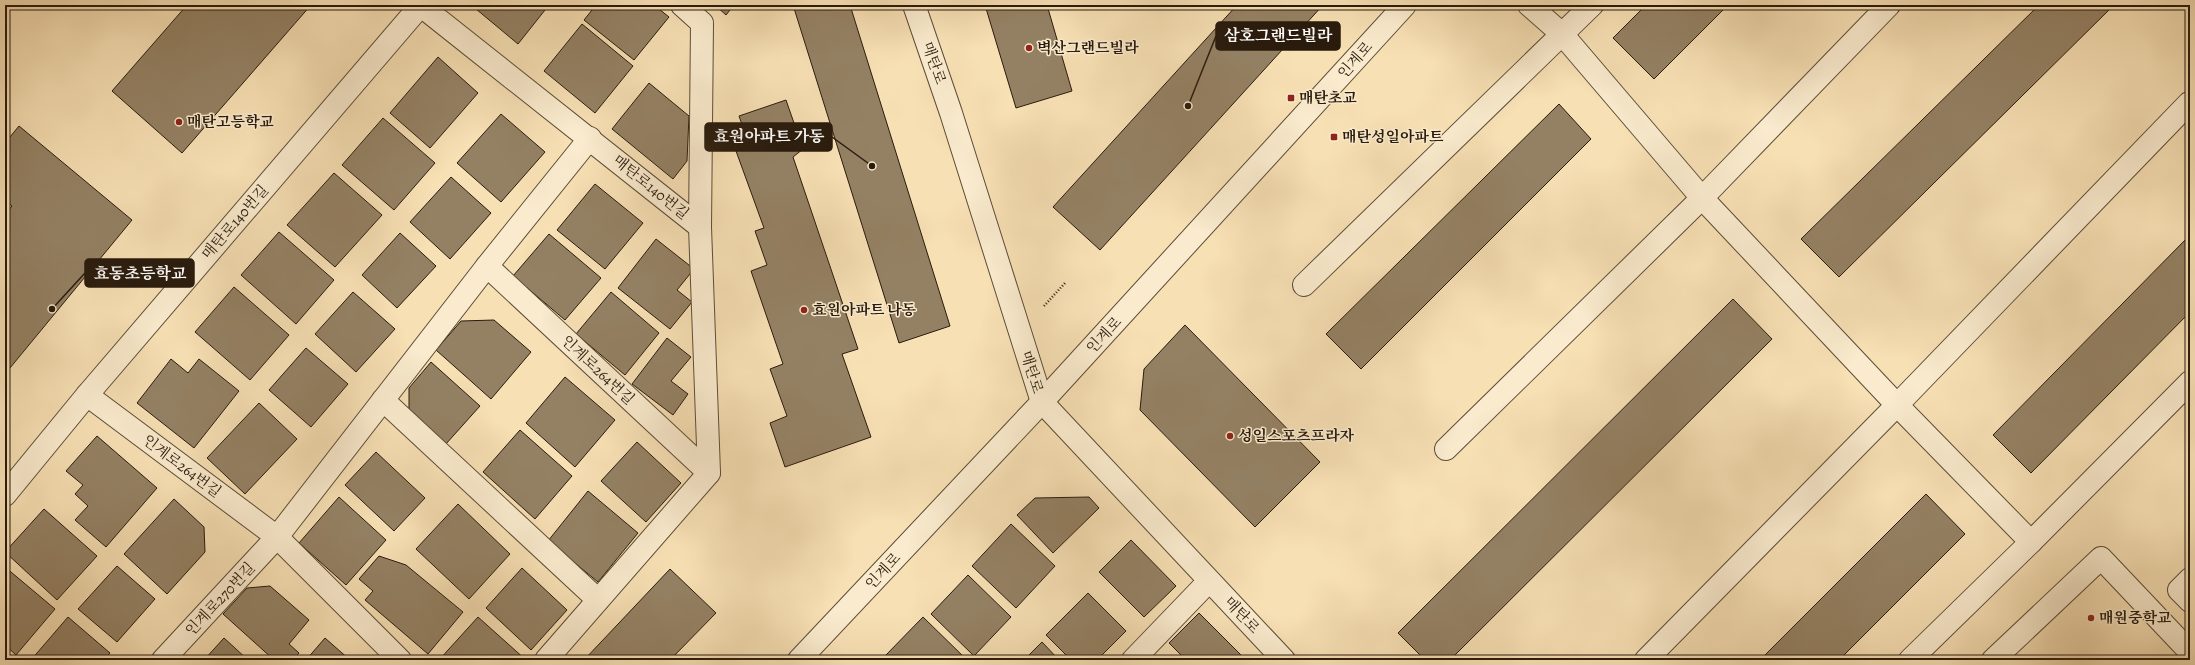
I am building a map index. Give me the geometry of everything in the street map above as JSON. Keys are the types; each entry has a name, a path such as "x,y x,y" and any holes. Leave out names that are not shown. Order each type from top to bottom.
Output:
{"street":[{"name":"매탄로140번길","path":"5,495 87,395 420,5 590,138 700,227"},
{"name":"매탄로140번길","path":"682,5 702,23 700,227"},
{"name":"매탄로","path":"914,5 951,113 1042,402 1284,660"},
{"name":"인계로","path":"799,660 1042,402 1405,5"},
{"path":"1529,5 1562,34 1702,198 1897,405 2031,542"},
{"path":"1304,285 1592,5"},
{"path":"1446,449 1702,198 1889,5"},
{"path":"1646,660 1897,405 2189,103"},
{"path":"277,538 487,266 590,138"},
{"path":"546,660 709,473 700,227"},
{"name":"인계로264번길","path":"487,266 709,473"},
{"path":"1910,660 2031,542 2190,382"},
{"name":"인계로264번길","path":"87,395 277,538 400,660"},
{"path":"383,400 598,600"},
{"name":"인계로270번길","path":"163,660 277,538"},
{"path":"1993,660 2101,558 2190,652"},
{"path":"2190,579 2179,590 2190,601"},
{"path":"1133,660 1209,581"}],"building":[{"name":"매탄고등학교","path":"187,5 311,5 182,153 112,91"},
{"path":"476,5 549,5 518,44 476,9"},
{"path":"596,5 654,5 669,17 634,60 584,20"},
{"path":"715,5 734,5 726,15"},
{"path":"793,5 850,5 950,326 899,343"},
{"name":"벽산그랜드빌라","path":"985,5 1047,5 1072,91 1016,108"},
{"path":"1237,5 1323,5 1100,250 1053,207"},
{"path":"1646,5 1728,5 1654,79 1613,38"},
{"path":"2039,5 2114,5 1839,277 1801,239"},
{"path":"582,24 633,66 595,113 544,71"},
{"path":"438,57 478,93 430,148 390,113"},
{"path":"649,83 689,116 687,161 673,179 612,129"},
{"name":"효원아파트 나동","path":"786,100 803,149 793,157 858,349 842,354 871,437 785,467 770,423 787,416 770,369 783,364 751,271 767,265 755,231 764,228 736,151 750,147 739,116"},
{"path":"1559,104 1591,139 1361,369 1326,334"},
{"path":"501,114 545,152 501,202 457,163"},
{"path":"383,118 435,163 394,210 342,165"},
{"path":"19,126 132,220 5,374 5,215 12,206 5,200 5,143"},
{"path":"334,173 382,215 335,267 287,225"},
{"path":"451,177 491,213 450,259 410,222"},
{"path":"595,184 643,223 605,269 557,230"},
{"path":"279,232 334,280 296,324 241,275"},
{"path":"400,233 436,266 397,308 362,275"},
{"path":"549,234 601,278 565,320 513,276"},
{"path":"2190,235 2190,312 2031,473 1993,435"},
{"path":"656,239 694,269 677,290 692,302 670,329 618,288"},
{"path":"234,287 289,335 250,380 195,332"},
{"path":"353,292 395,329 356,372 315,334"},
{"path":"611,292 659,333 625,375 576,334"},
{"path":"1733,299 1772,339 1450,660 1425,660 1398,633"},
{"path":"494,320 531,352 491,399 436,350 461,321"},
{"name":"성일스포츠프라자","path":"1185,325 1320,462 1255,527 1140,410 1144,369"},
{"path":"667,338 691,357 671,381 688,394 673,415 632,384"},
{"path":"306,348 348,384 311,427 269,390"},
{"path":"171,359 188,373 199,359 239,391 194,448 137,403"},
{"path":"431,362 480,406 445,445 409,413 409,388"},
{"path":"565,377 615,420 575,467 526,423"},
{"path":"259,403 297,439 245,494 207,458"},
{"path":"520,430 572,476 535,519 483,472"},
{"path":"97,436 157,488 106,547 75,520 88,506 75,494 83,485 66,471"},
{"path":"637,442 681,483 646,522 601,481"},
{"path":"376,452 425,498 394,531 345,485"},
{"path":"588,491 638,533 598,582 548,541"},
{"path":"1926,494 1965,534 1839,660 1760,660"},
{"path":"339,497 386,540 346,585 299,543"},
{"path":"1089,497 1099,508 1053,553 1017,515 1035,498"},
{"path":"174,499 204,527 205,552 167,594 124,554"},
{"path":"458,504 510,554 469,599 416,549"},
{"path":"44,509 97,556 57,600 5,552"},
{"path":"1011,524 1055,566 1016,608 972,566"},
{"path":"1131,540 1176,586 1144,617 1099,572"},
{"path":"379,556 406,565 463,612 428,654 365,600 373,591 359,579"},
{"path":"117,566 155,599 117,642 78,609"},
{"path":"5,567 55,609 16,655 5,645"},
{"path":"522,568 567,610 531,650 486,608"},
{"path":"670,569 716,613 670,660 584,660"},
{"path":"968,575 1011,617 974,656 931,614"},
{"path":"270,586 309,620 289,644 299,653 293,660 274,660 223,614 247,588"},
{"path":"1088,593 1126,631 1097,660 1071,660 1046,635"},
{"path":"1199,613 1245,659 1244,660 1186,660 1169,643"},
{"path":"68,617 110,653 104,660 31,660"},
{"path":"478,617 526,660 439,660"},
{"path":"923,617 966,659 965,660 889,660 885,656"},
{"path":"224,638 248,660 204,660"},
{"path":"325,638 350,660 306,660"},
{"path":"1042,642 1059,660 1024,660"}],"place":[{"name":"벽산그랜드빌라","path":"1029,48"},
{"name":"매탄초교","path":"1291,98"},
{"name":"삼호그랜드빌라","path":"1188,106"},
{"name":"매탄고등학교","path":"179,122"},
{"name":"매탄성일아파트","path":"1334,137"},
{"name":"효원아파트 가동","path":"872,166"},
{"name":"효동초등학교","path":"52,309"},
{"name":"효원아파트 나동","path":"804,310"},
{"name":"성일스포츠프라자","path":"1230,436"},
{"name":"매원중학교","path":"2091,618"}]}
